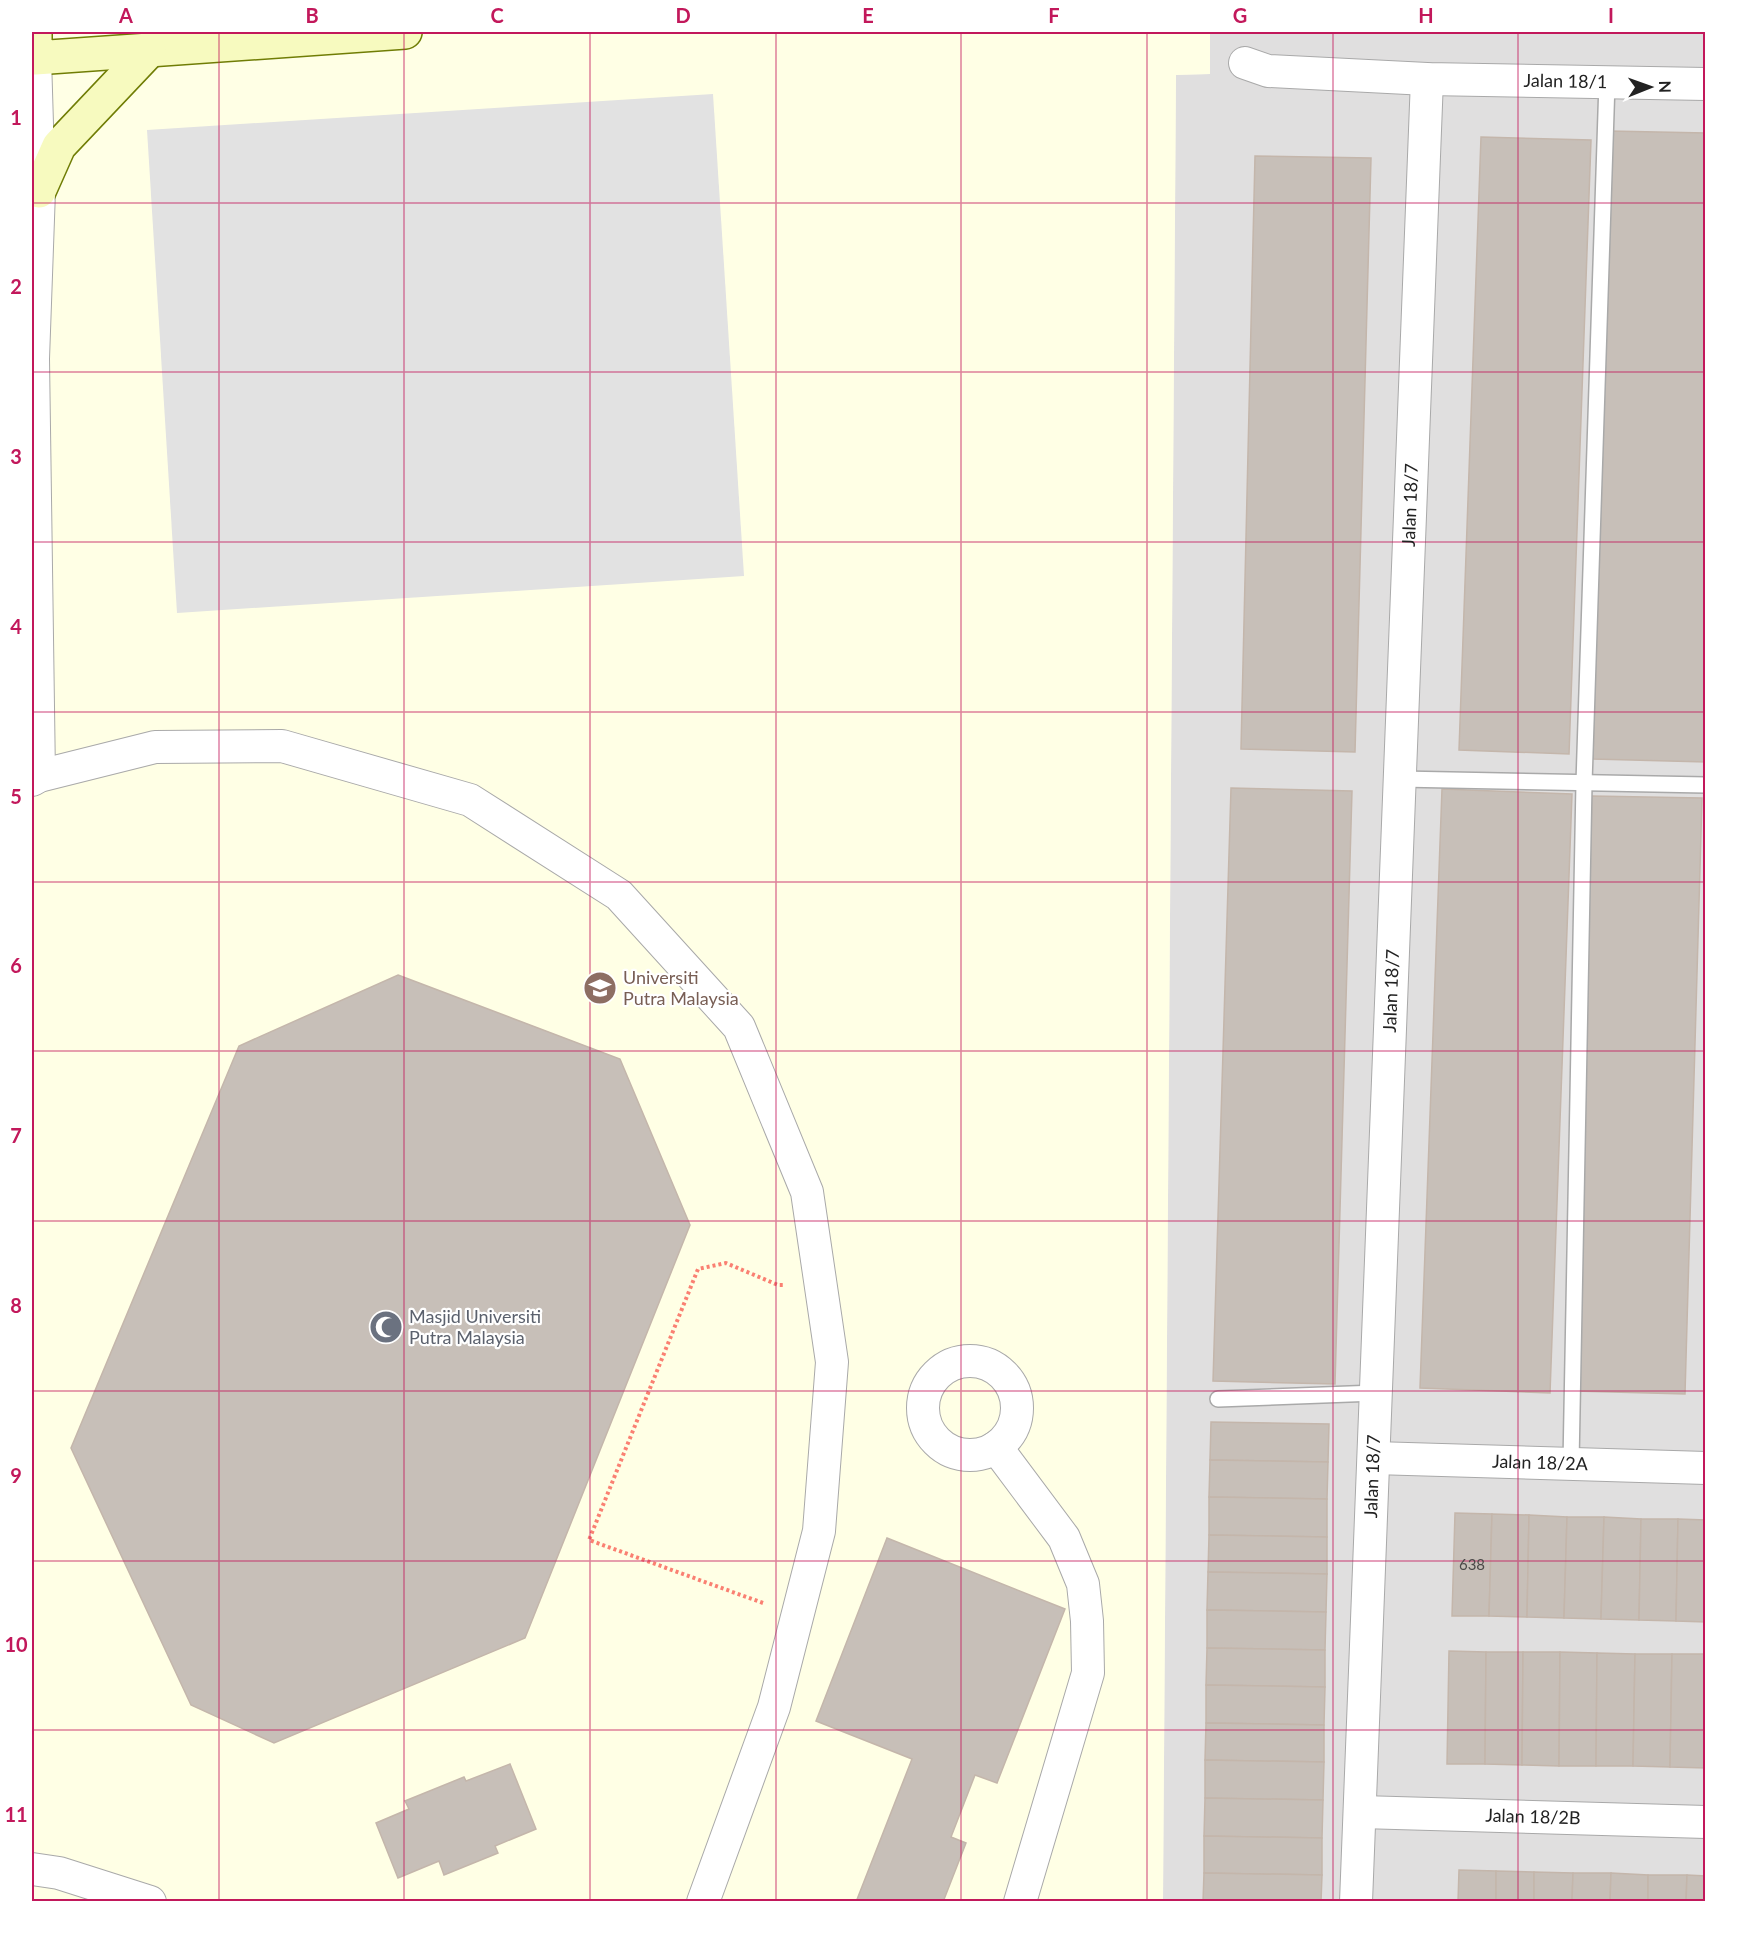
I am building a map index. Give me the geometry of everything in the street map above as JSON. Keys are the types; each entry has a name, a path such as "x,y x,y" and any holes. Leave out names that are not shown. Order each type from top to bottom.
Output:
{"street":[{"path":"119,32 149,51"},
{"path":"405,32 149,51 35,45 39,191 32,359 35,778 155,747 282,746 470,800 619,895 739,1027 807,1192 832,1362 819,1531 774,1707 703,1902"},
{"path":"39,191 59,146 149,51"},
{"name":"Jalan 18/1","path":"1245,63 1268,71 1427,79 1706,84"},
{"name":"Jalan 18/7","path":"1356,1902 1427,79"},
{"path":"996,1447 1064,1538 1083,1584 1087,1621 1088,1673 1020,1902"},
{"name":"Jalan 18/2A","path":"1374,1458 1706,1468"},
{"name":"Jalan 18/2B","path":"1360,1812 1706,1822"},
{"path":"32,1869 59,1873 150,1902"}],"lane":[{"path":"1571,1463 1584,783 1607,82"},
{"path":"1400,779 1706,785"},
{"path":"1218,1399 1376,1393"}],"path":[{"path":"798,1616 589,1540 698,1269 726,1263 778,1285 821,1285"}],"shaded area":[{"name":"Universiti Putra Malaysia","path":"32,32 1210,32 1210,74 1176,75 1163,1901 32,1902"},
{"path":"1210,32 1705,32 1705,1901 1163,1902 1176,75 1210,74"},
{"path":"713,94 744,576 177,613 147,130"}],"building":[{"path":"1609,131 1706,133 1706,762 1593,759"},
{"path":"1481,137 1591,140 1569,754 1459,750"},
{"path":"1255,156 1371,158 1355,752 1241,749"},
{"path":"1231,788 1352,791 1335,1384 1213,1381"},
{"path":"1442,789 1572,794 1550,1393 1420,1388"},
{"path":"1592,796 1702,798 1685,1394 1575,1391"},
{"name":"Masjid Universiti Putra Malaysia","path":"398,975 620,1059 690,1225 525,1638 274,1743 191,1705 71,1448 239,1046"},
{"path":"1211,1422 1329,1424 1328,1462 1210,1460"},
{"path":"1210,1460 1328,1462 1327,1499 1209,1497"},
{"path":"1209,1497 1327,1499 1327,1537 1209,1535"},
{"path":"1455,1513 1492,1514 1489,1616 1452,1616"},
{"path":"1492,1514 1529,1515 1527,1617 1489,1616"},
{"path":"1529,1515 1567,1517 1564,1618 1527,1617"},
{"path":"1567,1517 1604,1517 1601,1619 1564,1618"},
{"path":"1604,1517 1641,1519 1639,1620 1601,1619"},
{"path":"1641,1519 1678,1519 1676,1621 1639,1620"},
{"path":"1678,1519 1706,1520 1706,1622 1676,1621"},
{"path":"1209,1535 1327,1537 1327,1574 1208,1572"},
{"path":"887,1538 1065,1609 997,1783 975,1775 951,1837 966,1843 943,1902 856,1902 912,1759 816,1721"},
{"path":"1208,1572 1327,1574 1326,1612 1207,1610"},
{"path":"1207,1610 1326,1612 1325,1650 1207,1648"},
{"path":"1207,1648 1325,1650 1325,1687 1206,1685"},
{"path":"1449,1651 1486,1652 1485,1764 1447,1764"},
{"path":"1486,1652 1523,1652 1522,1765 1485,1764"},
{"path":"1523,1652 1560,1652 1559,1766 1522,1765"},
{"path":"1560,1652 1597,1653 1596,1766 1559,1766"},
{"path":"1597,1653 1635,1654 1633,1766 1596,1766"},
{"path":"1635,1654 1672,1654 1670,1767 1633,1766"},
{"path":"1672,1654 1706,1654 1706,1768 1670,1767"},
{"path":"1206,1685 1325,1687 1324,1725 1206,1723"},
{"path":"1206,1723 1324,1725 1324,1762 1205,1760"},
{"path":"1205,1760 1324,1762 1323,1800 1205,1798"},
{"path":"510,1764 536,1829 495,1846 498,1853 444,1875 439,1861 398,1878 376,1823 409,1809 405,1801 464,1777 466,1781"},
{"path":"1205,1798 1323,1800 1322,1838 1204,1836"},
{"path":"1204,1836 1322,1838 1322,1875 1204,1873"},
{"path":"1459,1870 1496,1871 1496,1902 1458,1902"},
{"path":"1496,1871 1534,1872 1534,1902 1496,1902"},
{"path":"1534,1872 1573,1873 1572,1902 1534,1902"},
{"path":"1204,1873 1322,1875 1321,1902 1203,1902"},
{"path":"1573,1873 1611,1873 1610,1902 1572,1902"},
{"path":"1611,1873 1648,1875 1648,1902 1610,1902"},
{"path":"1648,1875 1687,1875 1686,1902 1648,1902"},
{"path":"1687,1875 1706,1876 1706,1902 1686,1902"}],"place":[{"name":"Universiti Putra Malaysia","path":"600,988"},
{"name":"Masjid Universiti Putra Malaysia","path":"386,1327"}]}
